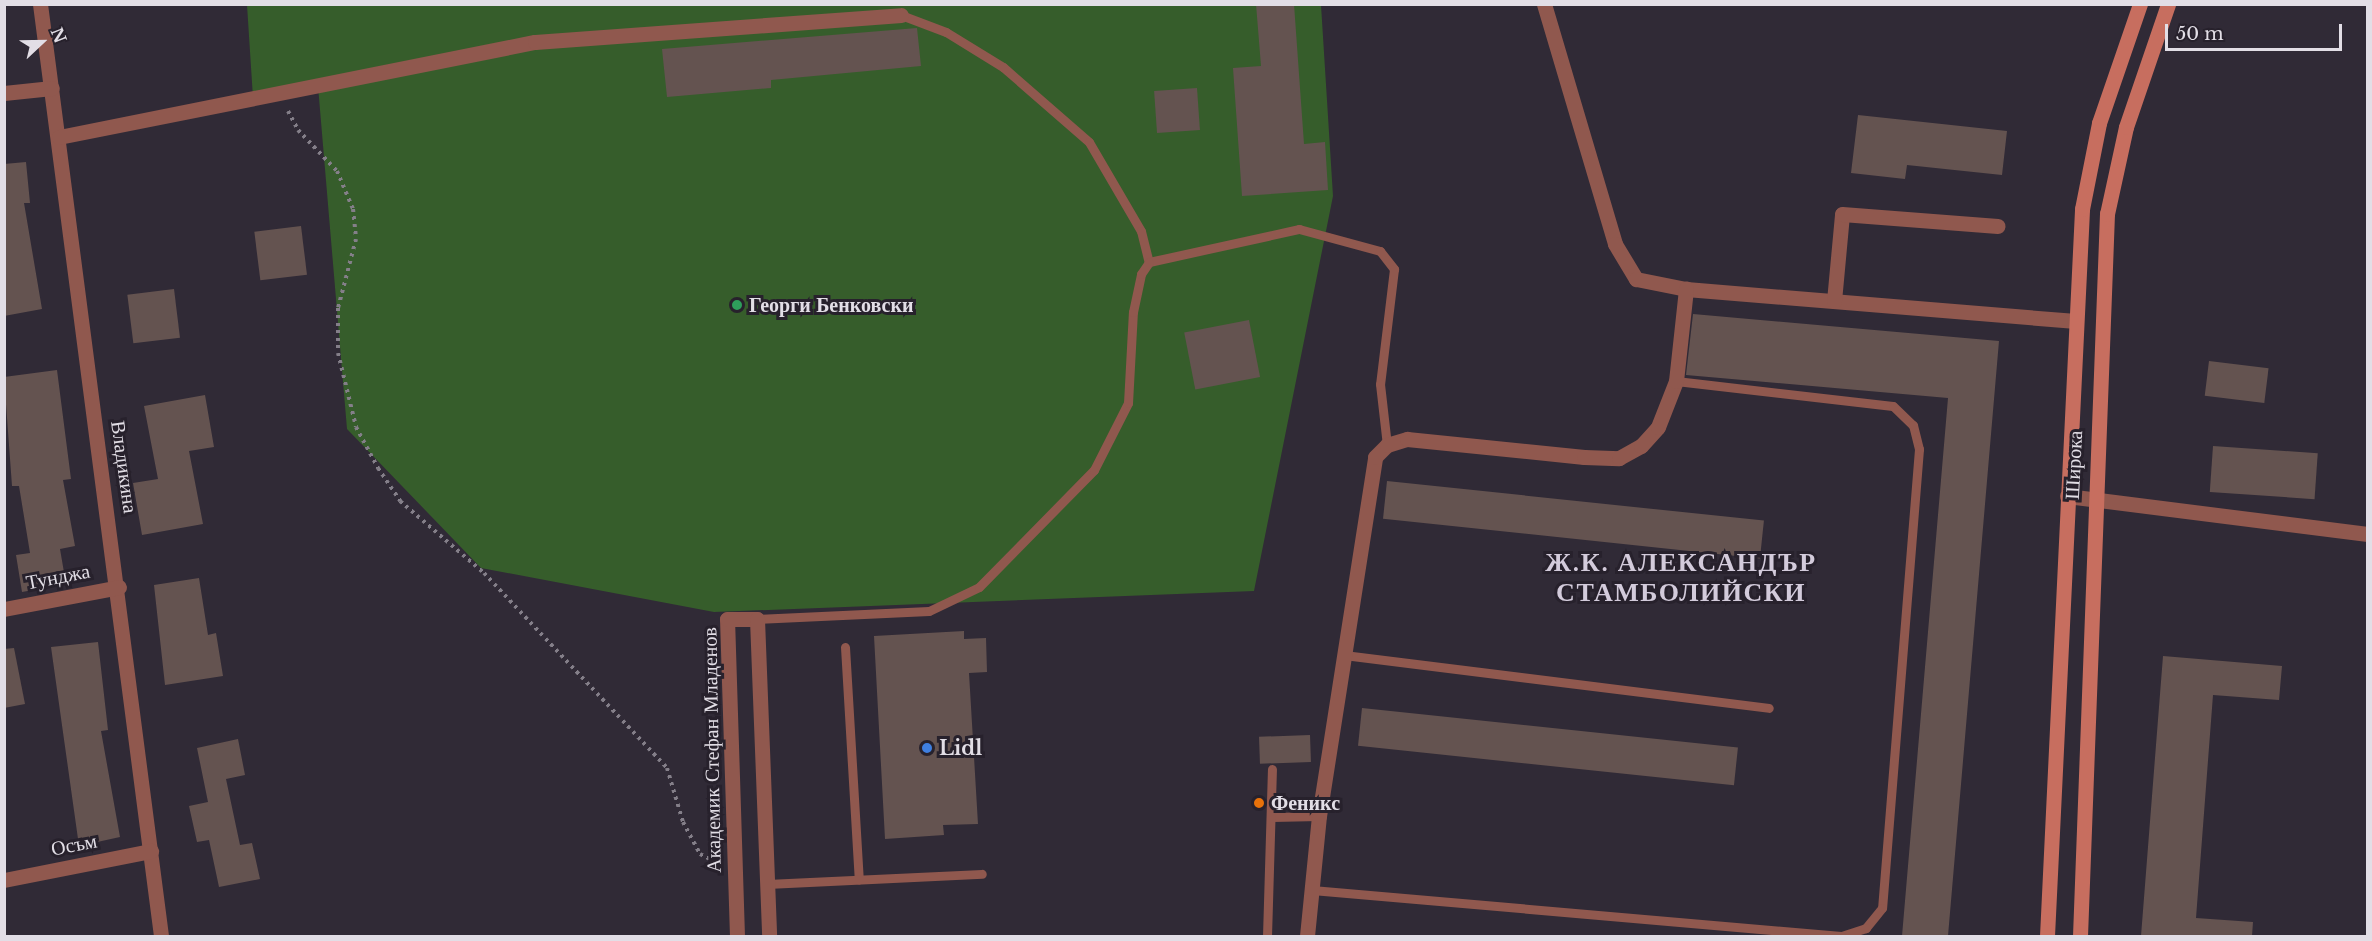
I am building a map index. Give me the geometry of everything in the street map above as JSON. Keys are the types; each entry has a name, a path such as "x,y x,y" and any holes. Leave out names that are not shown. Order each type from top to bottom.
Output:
{"main road":[{"name":"Широка","path":"2047,936 2067,496 2084,198 2099,123 2140,4"},
{"name":"Широка","path":"2080,936 2093,499 2107,214 2126,126 2168,4"}],"street":[{"name":"Владикина","path":"40,4 119,587 161,936"},
{"path":"1544,4 1615,244 1636,279 1686,289 2076,321"},
{"path":"59,137 534,42 901,15"},
{"path":"4,93 52,88"},
{"path":"1834,301 1842,214 1998,226"},
{"path":"1307,936 1320,816 1375,457 1387,445 1407,439 1619,458 1641,446 1658,427 1676,381 1686,289"},
{"path":"2067,496 2367,534"},
{"name":"Тунджа","path":"4,609 119,587"},
{"name":"Академик Стефан Младенов","path":"737,936 727,619 757,619"},
{"path":"757,619 769,936"},
{"name":"Осъм","path":"4,880 152,851"}],"lane":[{"path":"901,15 946,32 1003,67 1089,142 1141,231 1149,262"},
{"path":"757,619 929,611 979,587 1099,460 1128,403 1133,312 1141,274 1149,262 1299,229 1380,250 1394,269 1380,384 1387,445"},
{"path":"1312,890 1841,936 1866,928 1882,908 1919,449 1913,424 1893,406 1676,381"},
{"path":"845,647 859,880"},
{"path":"1344,656 1768,708"},
{"path":"1267,936 1272,769"},
{"path":"1272,817 1320,816"},
{"path":"767,884 982,874"}],"path":[{"path":"280,93 298,130 337,171 353,209 356,239 338,308 338,353 356,427 378,468 400,501 484,573 648,745 667,768 683,822 700,854 735,872"}],"green space":[{"path":"247,5 1321,5 1333,196 1254,591 714,612 481,568 347,429 318,86 253,98"}],"building":[{"path":"1256,4 1294,4 1304,144 1325,142 1328,190 1242,196 1233,68 1261,66"},
{"path":"917,28 921,66 771,80 771,88 667,97 662,49"},
{"path":"1197,88 1200,130 1157,133 1154,91"},
{"path":"1858,115 2007,131 2002,175 1907,165 1905,179 1851,173"},
{"path":"26,162 30,203 24,203 42,309 4,316 4,164"},
{"path":"301,226 307,275 260,280 254,232"},
{"path":"174,289 180,338 133,343 127,295"},
{"path":"1693,314 1999,341 1948,936 1902,936 1948,398 1686,375"},
{"path":"1249,320 1260,377 1195,390 1184,333"},
{"path":"2209,361 2269,368 2264,403 2205,396"},
{"path":"57,370 71,479 63,480 75,546 60,549 66,584 22,592 16,555 30,553 19,486 12,486 4,377"},
{"path":"205,395 214,447 189,451 203,524 142,535 133,483 158,479 144,406"},
{"path":"2213,446 2318,453 2315,499 2210,492"},
{"path":"1387,481 1764,521 1760,558 1383,519"},
{"path":"199,578 208,635 216,633 223,676 165,685 154,585"},
{"name":"Lidl","path":"964,631 964,639 986,638 987,672 969,673 978,824 943,825 944,835 885,839 874,636"},
{"path":"98,642 108,730 101,731 120,837 79,846 51,647"},
{"path":"14,648 25,704 4,708 4,649"},
{"path":"2163,656 2282,666 2279,700 2213,695 2196,918 2253,922 2252,936 2141,936"},
{"path":"1362,708 1738,748 1734,785 1358,746"},
{"path":"1310,735 1311,762 1260,764 1259,737"},
{"path":"238,739 245,775 226,779 240,845 252,843 260,879 219,887 209,840 197,842 189,806 208,802 197,748"}],"place":[{"name":"Георги Бенковски","path":"737,305"},
{"name":"Lidl","path":"927,748"},
{"name":"Феникс","path":"1259,803"}],"district":[{"name":"Ж.К. АЛЕКСАНДЪР СТАМБОЛИЙСКИ","path":"1681,578"}]}
